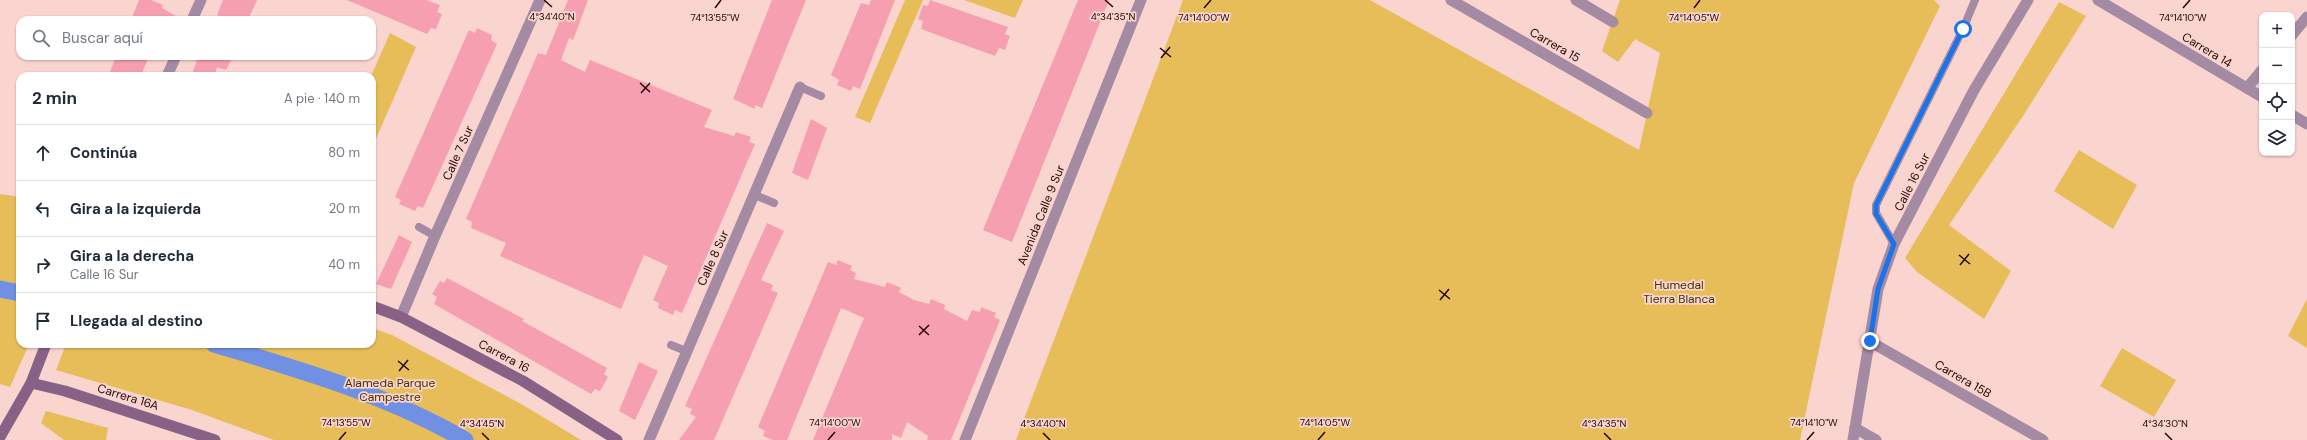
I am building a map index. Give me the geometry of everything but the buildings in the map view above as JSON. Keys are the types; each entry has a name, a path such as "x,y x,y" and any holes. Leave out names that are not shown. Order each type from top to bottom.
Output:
{"main road":[{"name":"Carrera 16","path":"376,308 401,318 523,381 617,440"},
{"path":"0,436 31,383 44,348"},
{"name":"Carrera 16A","path":"31,383 65,391 215,440"}],"street":[{"path":"194,16 201,0"},
{"name":"Calle 7 Sur","path":"401,318 435,236 540,0"},
{"name":"Avenida Calle 9 Sur","path":"965,440 1141,0"},
{"name":"Carrera 15","path":"1451,0 1647,113"},
{"path":"1576,0 1613,22"},
{"name":"Calle 16 Sur","path":"1853,440 1878,289 1894,244 1974,90 2028,0"},
{"name":"Carrera 14","path":"2098,0 2259,95"},
{"path":"2295,31 2307,17"},
{"path":"169,72 174,60"},
{"path":"2247,88 2259,74"},
{"name":"Calle 8 Sur","path":"649,440 686,350 755,195 800,87"},
{"path":"2295,117 2307,124"},
{"name":"Carrera 15B","path":"1870,341 2043,440"},
{"path":"1855,428 1876,440"}],"lane":[{"path":"1894,244 1876,214 1876,205 1963,29 1975,0"},
{"path":"800,87 821,96"},
{"path":"755,195 774,203"},
{"path":"419,227 435,236"},
{"path":"671,345 686,350"}],"green space":[{"path":"905,0 923,0 870,123 855,117"},
{"path":"964,0 1023,0 1015,18"},
{"name":"Humedal Tierra Blanca","path":"1183,0 1370,0 1639,150 1660,53 1635,39 1618,62 1602,51 1620,0 1934,0 1940,6 1854,183 1800,440 1016,440"},
{"path":"2059,2 2086,16 2023,116 1949,225 2011,271 1984,319 1917,272 1905,258"},
{"path":"390,33 416,47 376,139 376,72 373,72"},
{"path":"2079,150 2137,185 2113,229 2054,191"},
{"path":"0,194 16,196 16,348 27,348 10,387 0,384"},
{"path":"2307,299 2307,348 2288,336"},
{"name":"Alameda Parque Campestre","path":"376,329 392,335 523,405 581,440 274,440 192,410 56,370 64,348 376,348"},
{"path":"2122,348 2176,380 2154,417 2100,386"},
{"path":"46,411 108,428 106,440 64,440 41,423"}],"waterway":[{"path":"0,289 16,292"},
{"path":"227,348 342,384 374,396 405,409 465,440"}],"route":[{"path":"1870,341 1878,289 1894,244 1876,214 1876,205 1963,29"}]}
